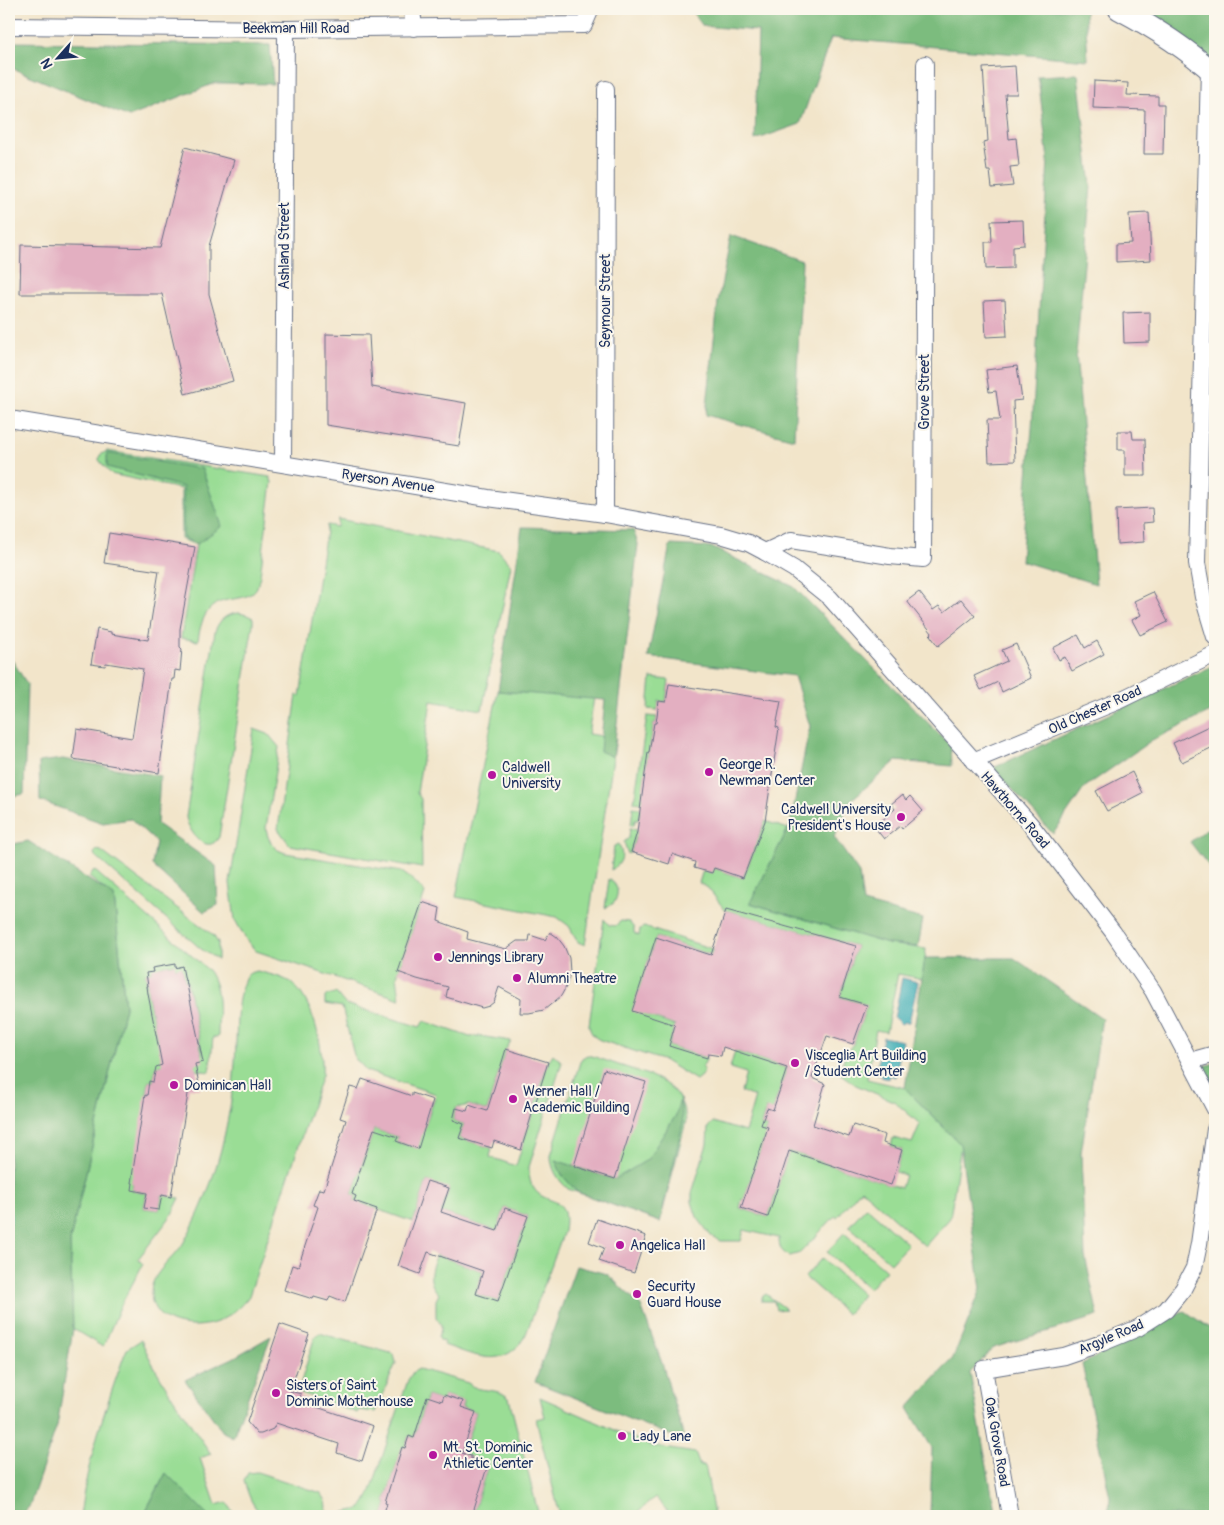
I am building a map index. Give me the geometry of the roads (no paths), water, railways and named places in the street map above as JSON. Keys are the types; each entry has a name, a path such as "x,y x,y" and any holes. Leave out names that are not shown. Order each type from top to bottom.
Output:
{"street":[{"path":"412,9 414,28"},
{"name":"Beekman Hill Road","path":"9,26 414,28 584,26 590,9"},
{"path":"1119,9 1162,34 1212,71 1197,563 1203,597 1215,637"},
{"name":"Ashland Street","path":"283,463 286,28"},
{"name":"Grove Street","path":"765,552 791,540 890,556 923,559 925,64"},
{"name":"Seymour Street","path":"605,514 606,89"},
{"name":"Ryerson Avenue","path":"9,419 488,498 605,514 720,534 748,543 765,552"},
{"name":"Hawthorne Road","path":"765,552 794,569 830,598 1031,825 1113,932 1153,991 1215,1109"},
{"name":"Old Chester Road","path":"973,761 1116,702 1215,654"},
{"path":"1190,1061 1215,1054"},
{"name":"Argyle Road","path":"984,1369 1064,1356 1138,1328 1166,1310 1184,1288 1194,1268 1215,1129"},
{"name":"Oak Grove Road","path":"984,1369 1010,1516"}],"water":[{"path":"902,978 918,982 909,1022 902,1024 894,1018"},
{"path":"883,1037 903,1041 895,1077 889,1075 888,1079 876,1073"}],"waterway":[{"path":"9,1213 9,1222"}],"place":[{"name":"George R. Newman Center","path":"709,772"},
{"name":"Caldwell University","path":"492,775"},
{"name":"Caldwell University President's House","path":"901,817"},
{"name":"Jennings Library","path":"438,957"},
{"name":"Alumni Theatre","path":"517,978"},
{"name":"Visceglia Art Building / Student Center","path":"795,1063"},
{"name":"Dominican Hall","path":"174,1085"},
{"name":"Werner Hall / Academic Building","path":"513,1099"},
{"name":"Angelica Hall","path":"620,1245"},
{"name":"Security Guard House","path":"637,1294"},
{"name":"Sisters of Saint Dominic Motherhouse","path":"276,1393"},
{"name":"Lady Lane","path":"622,1436"},
{"name":"Mt. St. Dominic Athletic Center","path":"433,1455"}]}
